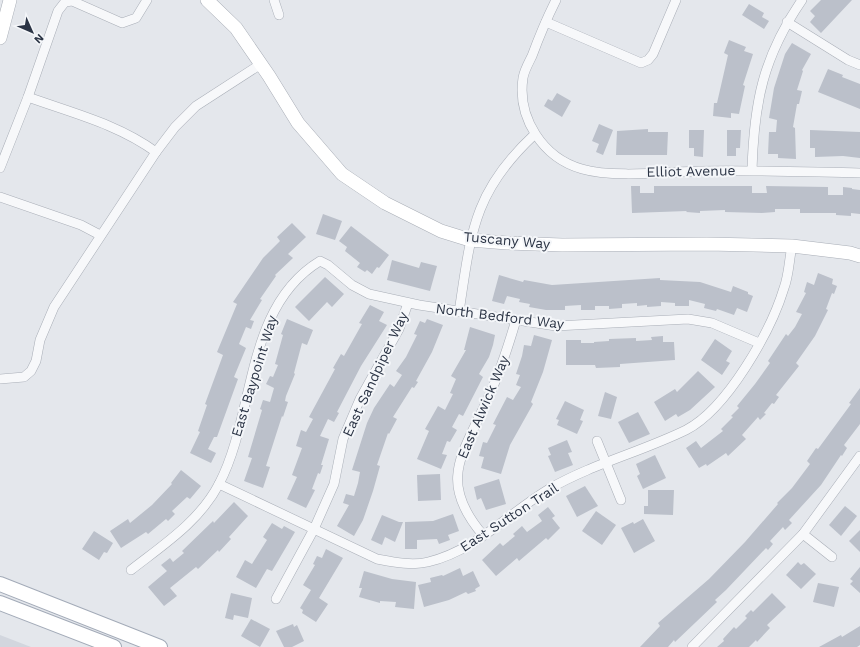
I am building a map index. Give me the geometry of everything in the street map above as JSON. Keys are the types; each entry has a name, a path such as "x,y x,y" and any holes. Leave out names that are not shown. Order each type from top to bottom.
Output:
{"main road":[{"path":"0,584 160,647"},
{"path":"0,603 114,647"}],"street":[{"path":"0,38 10,0"},
{"path":"0,168 28,97 58,11 65,2 72,1 122,23 129,22 136,18 147,0"},
{"name":"Tuscany Way","path":"207,0 236,28 261,64 298,123 342,174 384,204 441,231 470,240 507,243 562,245 707,244 792,246 850,253 860,256"},
{"path":"274,0 279,16"},
{"path":"459,312 470,240 479,210 490,187 503,167 534,135 528,122 523,101 523,77 556,0"},
{"path":"546,22 641,63 648,60 652,54 676,0"},
{"path":"752,170 756,106 764,76 773,49 787,22 802,0"},
{"path":"787,22 848,60 860,65"},
{"path":"0,379 24,378 31,371 36,361 40,340 54,306 156,152 175,127 196,106 261,64"},
{"path":"28,97 114,127 138,139 156,152"},
{"name":"Elliot Avenue","path":"534,135 542,144 561,159 582,169 608,173 752,170 860,173"},
{"path":"0,197 81,225 100,235"},
{"name":"East Sutton Trail","path":"219,484 377,559 402,563 427,562 462,551 550,488 687,429 708,413 729,390 759,343 774,316 785,287 792,246"},
{"name":"North Bedford Way","path":"320,261 328,265 352,285 369,294 408,303 556,326 688,319 712,323 759,343"},
{"name":"East Baypoint Way","path":"131,570 192,522 209,501 219,484 230,455 270,316 287,290 305,270 320,261"},
{"name":"East Sandpiper Way","path":"276,599 314,529 334,484 343,439 360,399 399,329 408,303"},
{"name":"East Alwick Way","path":"483,535 470,520 459,494 458,466 466,443 488,400 504,361 516,320"},
{"path":"597,441 621,500"},
{"path":"692,647 803,534 860,456"},
{"path":"803,534 832,557"}],"shaded area":[{"path":"0,635 31,647 0,647"}],"building":[{"path":"821,0 852,0 821,33 810,22 815,16 810,11"},
{"path":"749,4 764,13 762,17 769,21 764,29 742,15"},
{"path":"729,40 746,47 744,51 753,54 743,85 745,86 739,114 731,113 731,118 713,116 714,103 717,103 728,55 724,53"},
{"path":"792,43 811,54 802,70 803,71 797,90 802,91 799,104 797,104 793,127 795,128 796,159 778,158 778,154 768,154 769,132 776,132 777,120 769,118 774,88 785,54"},
{"path":"828,69 843,75 842,77 860,84 860,109 818,92"},
{"path":"557,93 571,101 562,117 544,106 548,99 552,101"},
{"path":"599,124 613,130 603,155 596,152 599,144 592,141"},
{"path":"648,129 648,132 668,132 667,155 616,155 617,131"},
{"path":"689,130 704,130 703,157 694,156 694,148 689,148"},
{"path":"727,130 741,130 740,148 736,148 736,156 727,156"},
{"path":"810,130 860,132 860,158 843,156 815,157 815,148 810,148"},
{"path":"631,186 640,186 640,193 654,193 654,186 752,186 752,193 767,193 766,186 828,187 828,195 843,195 843,187 852,188 860,190 860,214 851,213 851,216 836,215 836,213 800,213 800,209 775,209 775,212 762,213 725,212 725,210 700,211 700,213 686,212 687,211 632,213"},
{"path":"323,214 342,221 335,240 316,234"},
{"path":"292,223 306,237 288,254 293,258 275,275 276,276 260,299 262,300 250,320 254,321 251,329 246,327 239,344 246,348 234,377 238,379 217,437 214,437 208,449 216,453 211,463 190,453 200,432 198,431 207,405 205,404 223,355 217,352 237,304 233,302 263,258 280,241 277,237"},
{"path":"351,226 389,255 379,268 377,267 372,274 367,270 365,272 357,267 360,263 345,251 347,247 339,241"},
{"path":"392,260 419,268 421,262 437,266 430,291 387,280"},
{"path":"818,273 833,279 832,284 837,286 834,294 832,293 826,309 828,310 815,336 796,363 799,366 776,395 779,397 764,413 766,414 760,420 758,417 742,435 746,439 728,456 726,453 707,466 706,464 699,468 686,448 696,441 701,448 723,431 721,429 733,417 731,416 739,408 737,406 770,363 768,361 786,334 788,336 795,327 802,314 796,312 806,293 804,292 807,282 814,285"},
{"path":"499,275 523,282 524,280 552,285 660,278 660,280 700,282 731,292 733,286 748,292 748,294 753,296 747,312 737,308 734,315 717,309 716,311 704,308 705,304 689,300 689,306 675,306 675,303 661,302 661,306 647,307 647,305 637,306 637,303 622,304 622,308 609,309 609,306 595,306 595,310 581,310 581,305 565,306 565,310 546,310 529,307 530,304 519,302 520,299 507,296 504,304 492,301"},
{"path":"325,277 344,294 332,307 327,302 309,321 295,307"},
{"path":"370,305 384,312 379,321 387,325 361,366 337,412 339,413 334,422 328,419 320,436 329,439 321,465 323,465 320,474 318,473 312,489 315,490 306,508 287,499 297,477 292,475 302,448 296,446 301,430 306,432 313,419 309,417 335,369 333,368 341,354 344,356 362,324 359,323"},
{"path":"287,319 313,330 307,345 302,343 295,374 286,396 285,401 288,402 266,466 270,467 263,488 244,481 252,458 248,457 262,410 260,409 263,400 270,402 274,388 266,384 270,376 273,377 278,365 275,364 283,335 281,334"},
{"path":"427,319 443,325 432,352 416,381 418,382 414,388 412,387 393,417 397,419 389,434 388,433 377,465 380,466 373,491 363,520 354,536 337,526 349,505 343,503 346,494 354,496 358,483 360,472 352,470 367,423 374,408 390,384 394,387 402,375 396,371 406,357 417,335 414,334 420,321 425,323"},
{"path":"470,327 495,335 493,345 489,357 479,374 483,377 463,416 459,414 452,427 457,430 450,442 447,441 442,454 447,455 441,469 417,459 429,431 425,429 438,406 445,410 453,394 450,393 456,379 451,376 466,350 464,350"},
{"path":"534,335 552,340 543,372 531,402 533,404 510,445 501,474 481,468 484,457 479,456 483,442 487,443 496,425 493,424 507,397 513,400 521,387 516,385 520,375 516,374 524,345 531,346"},
{"path":"663,336 663,342 674,342 675,360 620,364 620,367 596,368 595,365 566,365 566,340 581,340 581,343 594,343 609,341 609,339 636,338 636,341 652,340 651,337"},
{"path":"715,339 732,351 726,361 730,363 722,375 701,360"},
{"path":"698,371 715,387 690,410 678,417 676,414 665,421 654,402 675,389 677,392"},
{"path":"860,388 860,424 844,445 847,448 821,485 789,520 792,523 785,530 783,527 770,541 773,544 768,550 766,548 715,600 717,602 675,642 674,640 668,647 640,647 660,626 658,623 709,579 745,542 778,504 777,503 792,488 810,464 807,461 816,448 818,449 851,404 849,403"},
{"path":"605,392 617,397 611,419 598,416"},
{"path":"565,401 584,410 580,420 583,421 577,434 557,425 559,420 556,419"},
{"path":"638,412 650,434 629,443 618,422"},
{"path":"567,440 572,452 568,453 573,465 555,472 548,456 551,455 548,448"},
{"path":"655,455 666,478 643,489 637,476 640,474 636,464"},
{"path":"181,470 201,486 190,499 187,497 172,511 175,514 168,521 166,519 148,534 146,532 121,548 110,531 128,519 130,523 152,505 172,484 171,483"},
{"path":"440,474 441,500 418,501 417,475"},
{"path":"499,479 506,504 486,510 481,498 477,500 474,487"},
{"path":"585,486 598,506 577,517 566,496"},
{"path":"648,490 674,490 673,515 644,514 644,506 648,506"},
{"path":"234,502 248,516 229,537 231,539 219,552 218,550 198,569 196,567 170,588 177,596 164,606 148,587 167,571 161,565 170,558 173,562 184,553 182,551 213,521 214,523"},
{"path":"845,506 857,516 841,536 829,525"},
{"path":"548,507 555,516 552,518 560,528 548,540 546,538 519,561 517,558 496,576 482,560 500,543 503,546 515,536 513,534 522,526 527,532 542,521 538,515"},
{"path":"596,511 616,525 602,545 582,531"},
{"path":"453,514 459,531 448,535 450,540 439,544 437,539 417,540 417,549 405,549 405,522 433,521"},
{"path":"382,515 399,522 403,522 395,542 385,537 382,545 371,540"},
{"path":"643,519 655,541 634,553 621,528 633,522 634,524"},
{"path":"272,523 282,529 284,526 295,532 272,571 267,569 256,588 236,577 245,560 252,564 267,540 263,537"},
{"path":"860,530 860,552 849,541"},
{"path":"94,531 113,543 107,553 104,552 99,560 82,549"},
{"path":"326,549 343,558 319,598 328,604 316,622 302,613 303,610 300,608 311,590 303,585 315,565 313,564 317,556 322,558"},
{"path":"798,562 801,565 804,563 816,574 801,589 786,575"},
{"path":"860,567 860,593 850,584 853,581 850,579"},
{"path":"460,568 463,576 473,571 480,586 475,589 476,591 468,594 466,592 449,600 424,607 418,585 431,582 430,578 443,576"},
{"path":"364,571 392,579 416,582 414,609 395,607 396,602 380,601 380,603 359,597 362,588 359,588"},
{"path":"818,583 839,587 834,607 813,602"},
{"path":"231,593 252,598 248,618 234,615 233,620 225,618"},
{"path":"772,593 786,607 767,625 770,628 757,642 756,640 749,647 717,647 724,641 723,639 734,627 736,629 747,618 745,616 751,610 753,612"},
{"path":"251,619 270,629 260,647 241,636"},
{"path":"293,624 294,627 297,625 304,641 292,647 284,647 276,631"},
{"path":"860,626 860,645 857,647 819,647 841,635 842,637"}]}
